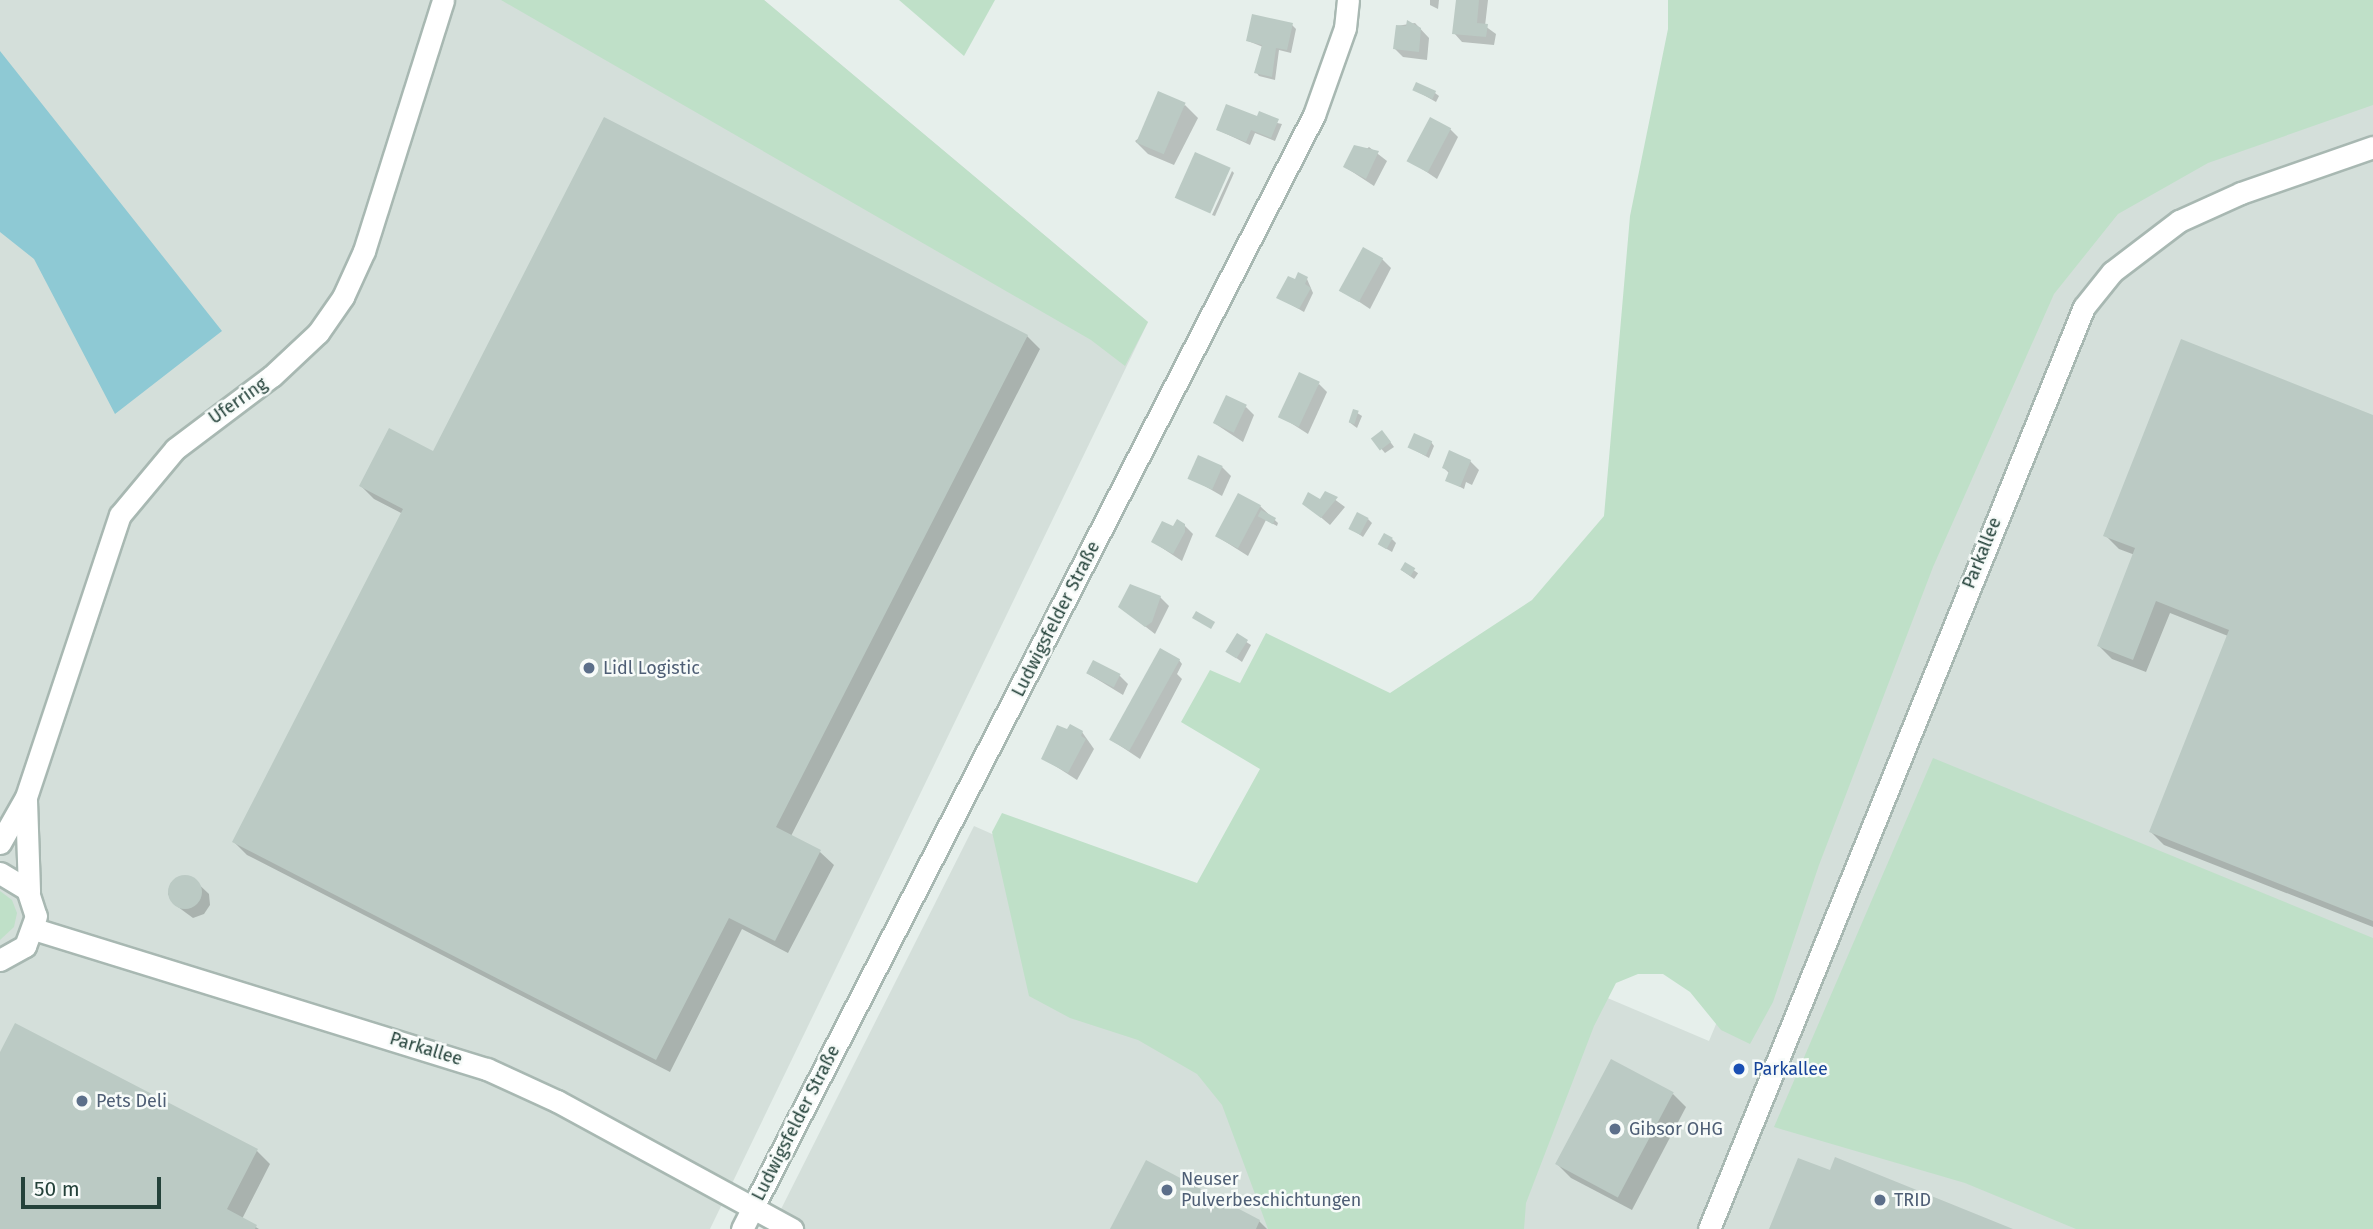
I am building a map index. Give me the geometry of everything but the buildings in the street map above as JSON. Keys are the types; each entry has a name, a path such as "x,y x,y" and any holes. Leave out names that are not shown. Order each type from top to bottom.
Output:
{"street":[{"name":"Uferring","path":"0,843 26,797 120,515 175,449 272,376 318,333 343,297 364,251 443,0"},
{"name":"Ludwigsfelder Straße","path":"742,1229 1314,115 1346,28 1348,0"},
{"name":"Parkallee","path":"1709,1229 2084,307 2112,272 2179,221 2241,193 2373,147"},
{"name":"Uferring","path":"26,797 29,892"},
{"path":"0,873 17,880 29,892 36,910 34,929 22,948 0,960"},
{"name":"Parkallee","path":"34,929 487,1069 557,1101 792,1229"}],"shaded area":[{"path":"0,0 764,0 1148,322 710,1229 0,1229"},
{"path":"2373,86 2373,1229 1452,1229 1598,994 1709,1041 2045,236"},
{"path":"974,826 1028,850 1164,1032 1245,1099 1285,1229 771,1229"}],"green space":[{"path":"501,0 764,0 1148,322 1125,366 1091,340"},
{"path":"899,0 995,0 964,56"},
{"path":"1668,0 2373,0 2373,105 2208,163 2118,214 2054,294 1933,567 1819,865 1773,1002 1750,1044 1721,1030 1690,992 1663,974 1638,974 1616,983 1594,1026 1526,1203 1524,1229 1268,1229 1222,1105 1197,1074 1138,1040 1070,1018 1029,996 992,832 1002,813 1197,883 1260,769 1181,722 1210,670 1240,683 1266,633 1390,693 1532,600 1604,516 1630,216 1668,29"},
{"path":"1933,758 2373,938 2373,1229 2076,1229 1965,1183 1774,1127"},
{"path":"0,891 12,900 17,913 14,927 0,940"}],"water":[{"path":"0,51 222,331 115,414 34,259 0,232"}],"place":[{"name":"Lidl Logistic","path":"589,668"},
{"name":"Parkallee","path":"1739,1069"},
{"name":"Pets Deli","path":"82,1101"},
{"name":"Gibsor OHG","path":"1615,1129"},
{"name":"Neuser Pulverbeschichtungen","path":"1167,1190"},
{"name":"TRID","path":"1880,1200"}]}
